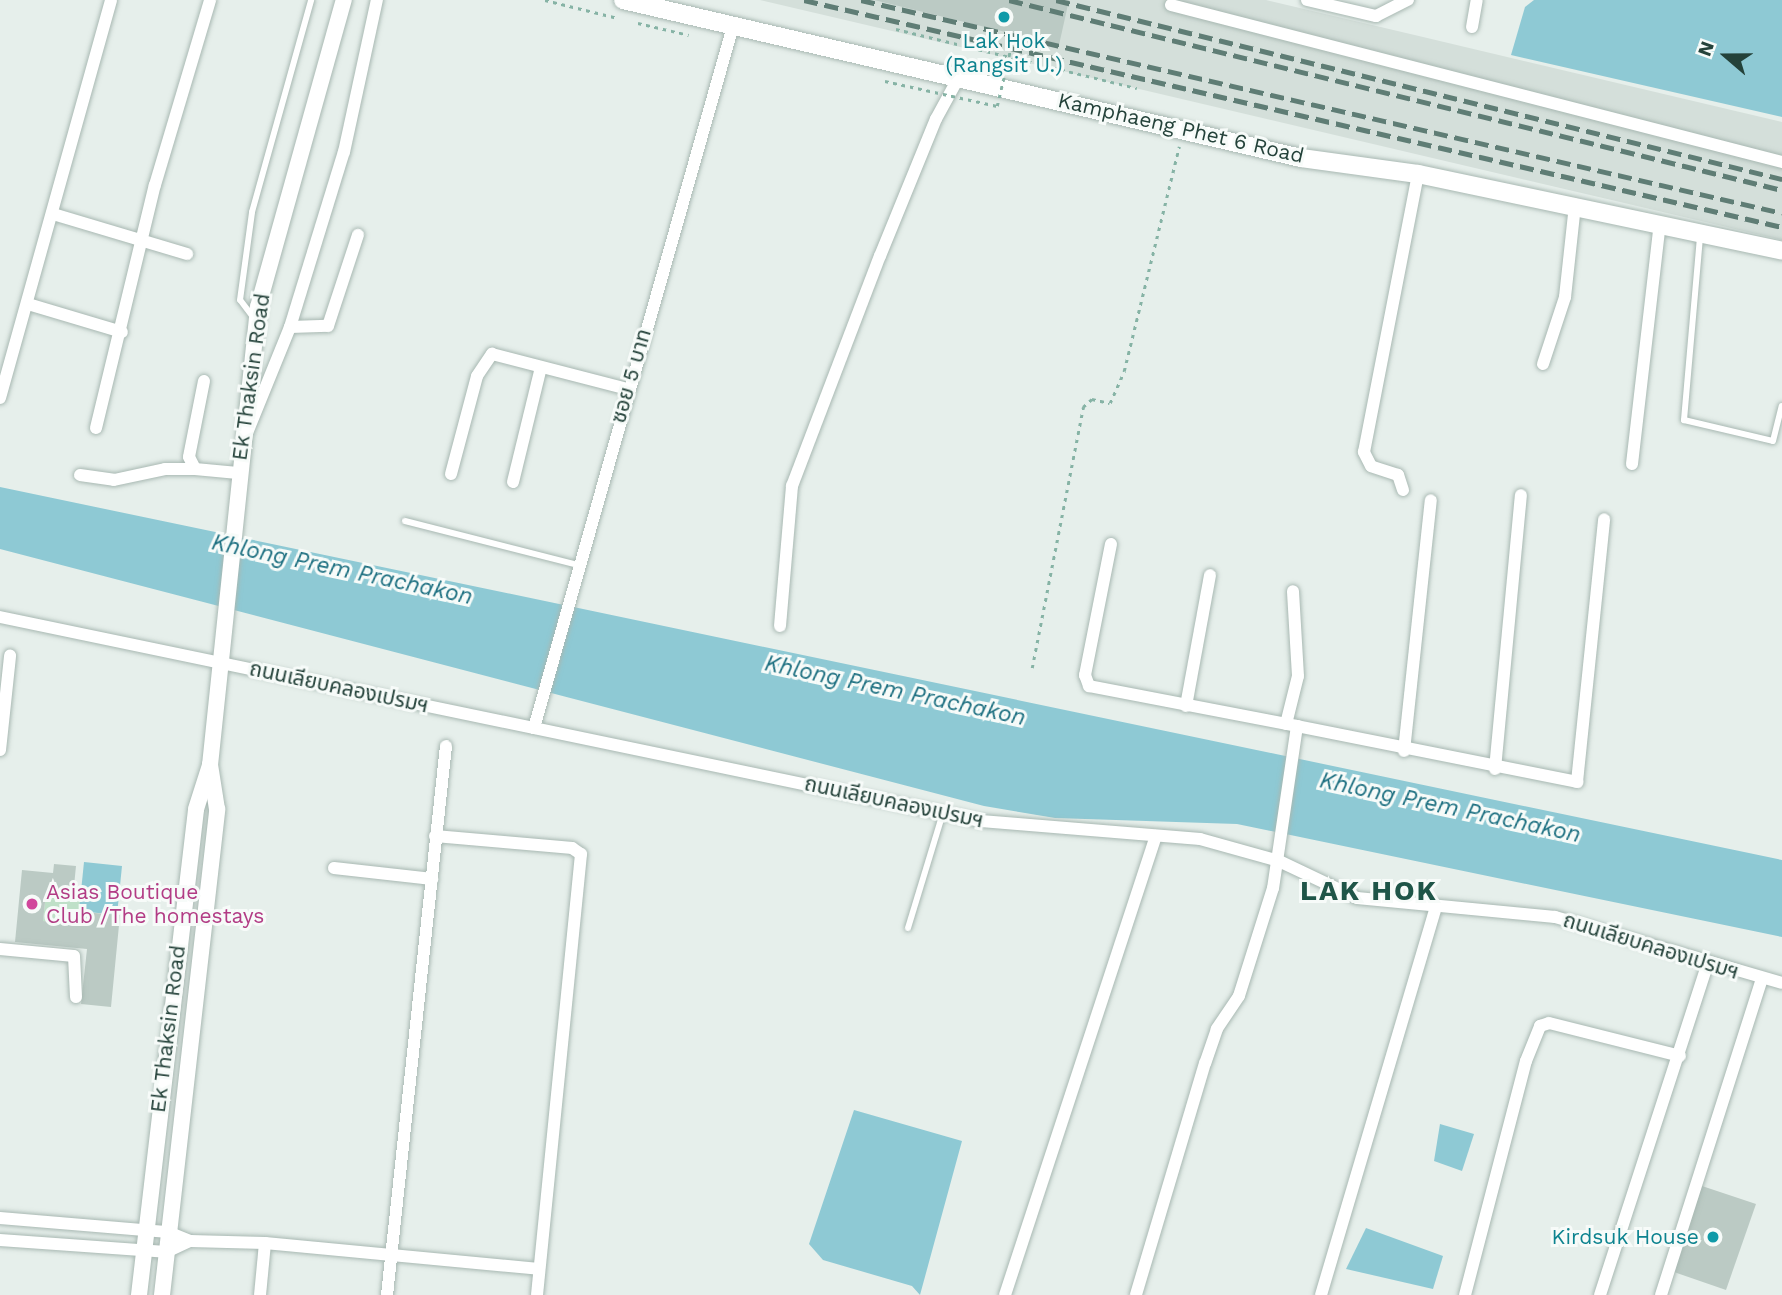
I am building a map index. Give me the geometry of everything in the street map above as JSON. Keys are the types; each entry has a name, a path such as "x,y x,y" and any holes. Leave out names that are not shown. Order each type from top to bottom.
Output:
{"main road":[{"name":"Kamphaeng Phet 6 Road","path":"623,0 960,75 1301,158 1418,174 1575,205 1782,251"}],"street":[{"path":"0,398 110,0"},
{"path":"96,428 122,332 142,238 210,0"},
{"name":"Ek Thaksin Road","path":"139,1295 196,809 210,765 234,511 256,322 264,279 344,0"},
{"path":"241,446 290,327 344,152 377,0"},
{"path":"1307,0 1377,16 1408,0"},
{"path":"1472,27 1477,0"},
{"path":"1171,5 1782,162"},
{"name":"ซอย 5 บาท","path":"534,728 626,389 733,26"},
{"path":"780,626 792,486 930,131 960,75"},
{"path":"1403,490 1398,475 1370,466 1364,452 1418,174"},
{"path":"1543,364 1565,297 1575,205"},
{"path":"53,214 142,238 187,254"},
{"path":"1632,464 1660,223"},
{"path":"290,327 328,326 358,235"},
{"path":"28,304 122,332"},
{"path":"451,474 486,358 492,354 626,389"},
{"path":"513,482 541,367"},
{"path":"195,469 189,457 204,381"},
{"path":"80,475 114,480 164,469 238,473"},
{"path":"1495,769 1521,495"},
{"path":"1404,751 1431,500"},
{"path":"1111,544 1085,675 1089,686 1570,784 1580,776 1604,519"},
{"path":"1186,706 1210,575"},
{"path":"1136,1295 1205,1063 1238,996 1279,861 1278,841 1298,676 1293,591"},
{"name":"ถนนเลียบคลองเปรมฯ","path":"0,617 1038,830 1200,839 1279,861 1337,892 1435,909 1555,917 1707,965 1782,983"},
{"path":"0,750 10,656"},
{"path":"387,1295 446,746"},
{"name":"Ek Thaksin Road","path":"162,1295 217,808 210,765"},
{"path":"435,836 572,848 581,854 537,1295"},
{"path":"1005,1295 1156,836"},
{"path":"334,868 432,879"},
{"path":"1321,1295 1435,909"},
{"path":"0,949 74,956 76,997"},
{"path":"1600,1295 1680,1056 1707,965"},
{"path":"1661,1295 1762,979"},
{"path":"1465,1295 1526,1061 1540,1026 1549,1023 1680,1056"},
{"path":"0,1218 169,1232 190,1241 265,1242 539,1269"},
{"path":"0,1240 166,1252 190,1241"},
{"path":"260,1295 265,1242"}],"lane":[{"path":"256,322 240,300 252,212 311,0"},
{"path":"1701,232 1684,420 1773,441 1782,406"},
{"path":"405,521 577,565"},
{"path":"908,929 943,812"}],"path":[{"path":"545,0 564,5 565,0"},
{"path":"896,29 1137,88"},
{"path":"885,81 997,106 1014,34"},
{"path":"1032,668 1083,407 1092,400 1110,403 1124,371 1183,130"}],"shaded area":[{"path":"760,0 1266,0 1782,122 1782,240"}],"green space":[{"path":"46,893 81,895 81,924 43,921"}],"water":[{"path":"1534,0 1782,0 1782,117 1511,55 1525,7"},
{"name":"Khlong Prem Prachakon","path":"0,487 1782,860 1782,937 1237,824 1055,818 984,806 0,549"},
{"path":"84,862 122,866 117,915 79,911"},
{"path":"854,1110 962,1141 920,1295 912,1286 823,1260 809,1244"},
{"path":"1440,1124 1474,1134 1462,1171 1434,1161"},
{"path":"1366,1228 1443,1256 1433,1289 1346,1269"}],"building":[{"name":"Lak Hok (Rangsit U.)","path":"874,0 1069,0 1059,45"},
{"name":"Asias Boutique Club /The homestays","path":"54,864 76,866 73,896 46,893 43,921 81,924 82,912 120,915 111,1007 81,1004 87,949 15,942 22,870 53,873"},
{"name":"Kirdsuk House","path":"1699,1185 1756,1204 1726,1290 1671,1271"}],"railway":[{"path":"804,0 1782,227"},
{"path":"861,0 1782,213"},
{"path":"1009,0 1782,190"},
{"path":"1056,0 1782,179"}],"place":[{"name":"Lak Hok (Rangsit U.)","path":"1004,17"},
{"name":"Asias Boutique Club /The homestays","path":"32,904"},
{"name":"Kirdsuk House","path":"1713,1237"}],"district":[{"name":"LAK HOK","path":"1369,891"}]}
